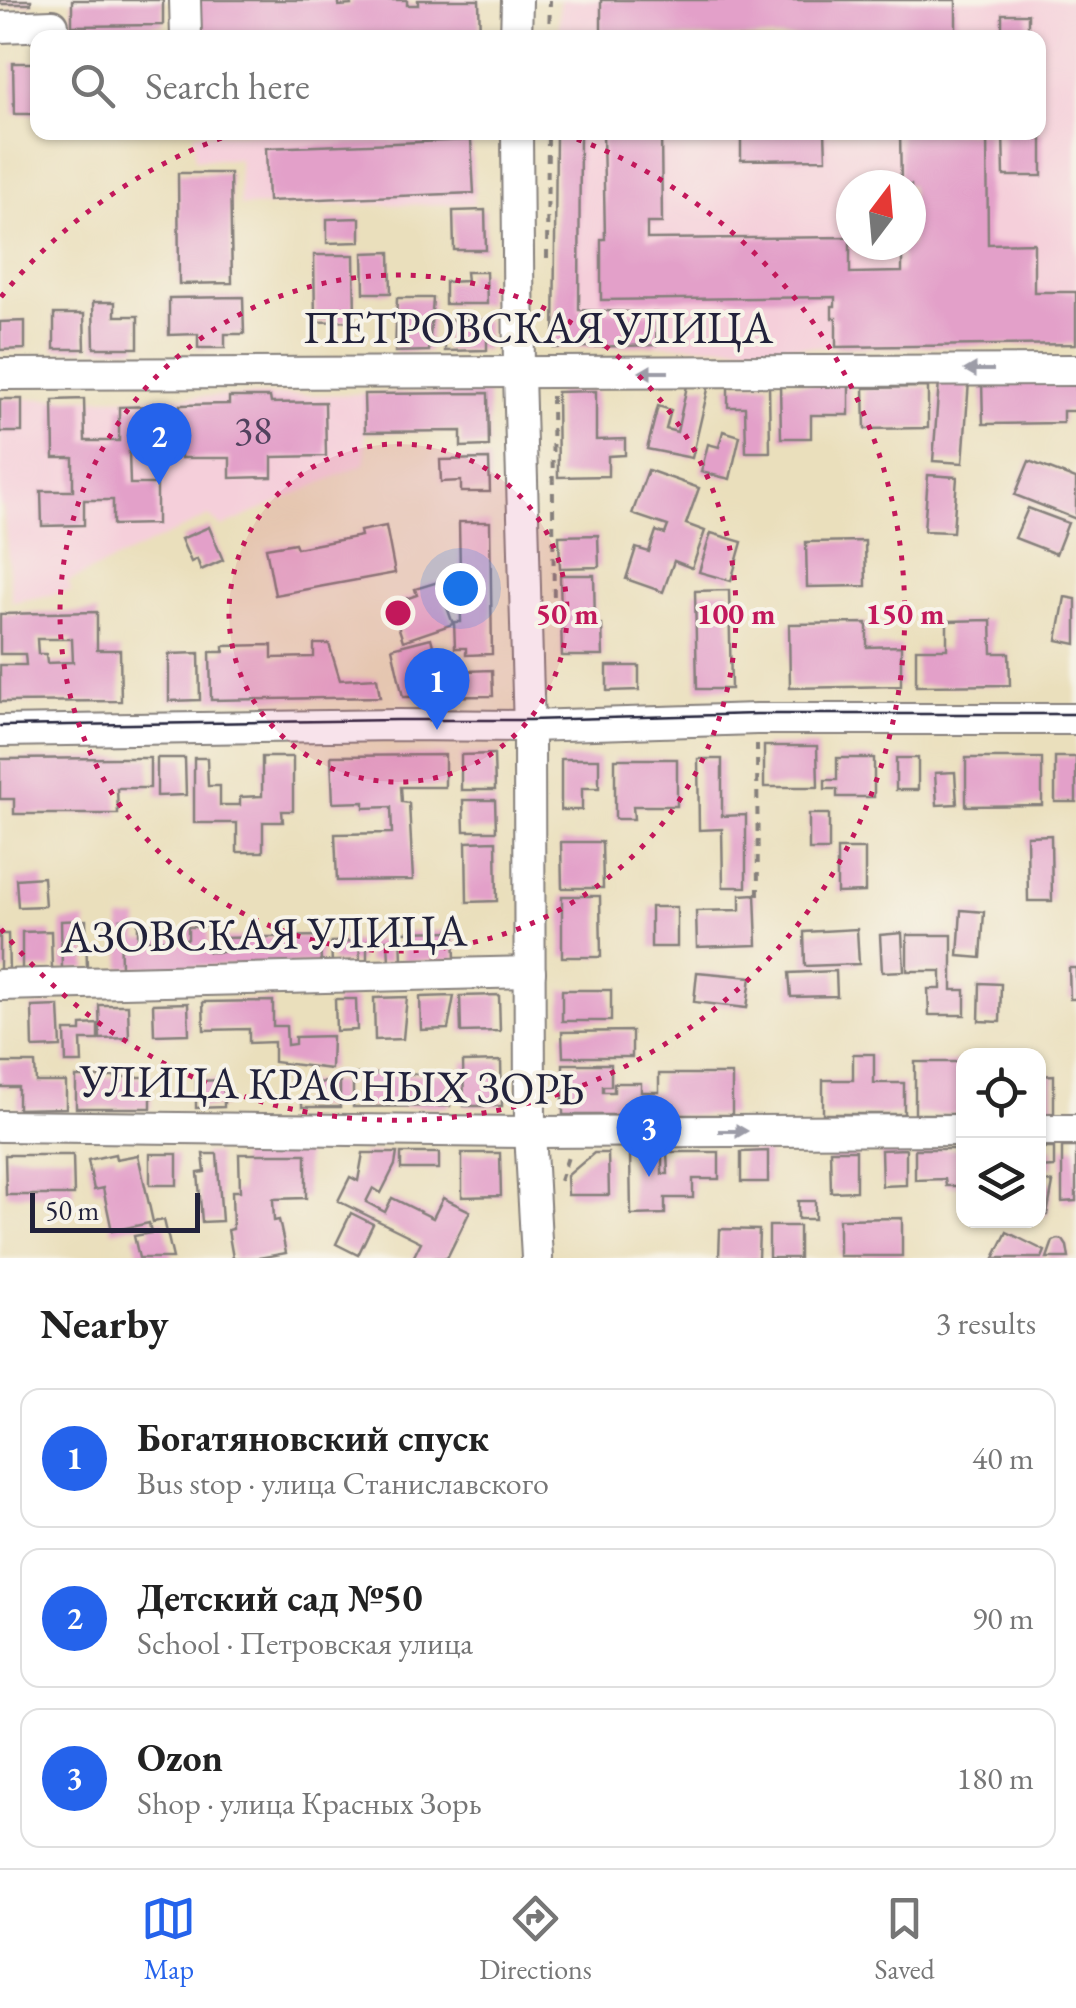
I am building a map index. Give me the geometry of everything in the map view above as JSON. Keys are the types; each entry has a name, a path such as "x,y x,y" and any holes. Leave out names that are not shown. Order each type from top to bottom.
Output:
{"street":[{"path":"185,0 186,30"},
{"path":"516,0 516,30"},
{"path":"0,27 53,21"},
{"path":"516,140 529,726 530,1132 537,1258"},
{"name":"ПЕТРОВСКАЯ УЛИЦА","path":"0,374 1076,370"},
{"path":"0,731 757,720 1076,720"},
{"name":"АЗОВСКАЯ УЛИЦА","path":"0,985 530,972"},
{"name":"УЛИЦА КРАСНЫХ ЗОРЬ","path":"0,1126 530,1132 956,1130"},
{"path":"1046,1130 1076,1130"}],"path":[{"path":"549,30 550,0"},
{"path":"546,270 548,140"},
{"path":"552,373 554,626"},
{"path":"757,720 758,902"}],"shaded area":[{"path":"560,0 1076,0 1076,344 656,345 656,313 555,310 556,140 1046,140 1046,30 558,30"},
{"path":"194,140 471,140 474,204 240,206 239,159 195,159"},
{"path":"364,394 366,463 222,527 209,516 68,582 72,591 12,602 0,506 0,432 22,432 22,399"}],"building":[{"path":"0,0 31,0 31,4 0,4"},
{"path":"72,0 163,0 163,25 72,26"},
{"path":"192,0 339,0 339,6 351,5 351,0 407,0 407,5 418,5 418,0 479,0 480,30 193,30"},
{"path":"601,0 956,0 956,30 601,30"},
{"path":"1002,14 1028,14 1028,30 1002,30"},
{"path":"13,63 30,63 30,114 14,114"},
{"path":"471,140 474,193 268,201 266,148"},
{"path":"556,140 580,140 579,310 657,313 656,345 554,348"},
{"path":"603,140 661,140 662,223 647,223 647,239 836,237 836,260 850,260 850,273 902,272 902,260 926,260 926,170 901,170 900,140 987,140 988,244 1034,243 1034,292 1076,292 1076,344 836,347 836,318 832,318 835,297 601,300 601,239 605,239"},
{"path":"741,140 825,140 826,159 741,160"},
{"path":"1003,140 1042,140 1042,176 1004,176"},
{"path":"178,173 230,173 232,283 179,284"},
{"path":"485,210 486,250 454,250 453,211"},
{"path":"360,218 360,242 327,243 327,219"},
{"path":"390,252 391,293 364,293 363,253"},
{"path":"314,255 354,255 355,321 315,322"},
{"path":"466,272 486,272 487,304 445,304 445,282 467,281"},
{"path":"243,297 244,334 225,334 225,348 198,348 198,334 169,335 169,298"},
{"path":"397,298 433,298 429,351 395,352"},
{"path":"93,302 115,302 115,316 138,316 138,348 94,348"},
{"path":"54,314 84,314 85,349 54,349"},
{"path":"445,320 487,320 487,350 445,351"},
{"path":"25,321 25,349 0,350 0,322"},
{"path":"1076,380 1076,411 1063,411 1063,423 983,424 982,381"},
{"path":"969,381 963,463 933,461 939,382"},
{"path":"849,383 849,415 811,415 811,438 781,438 780,384"},
{"path":"769,384 770,452 746,452 745,407 728,407 728,385"},
{"path":"709,385 692,458 647,449 658,406 671,410 666,429 677,432 687,386"},
{"path":"928,387 928,428 865,429 864,388"},
{"path":"596,391 596,440 625,439 625,455 608,456 608,476 558,477 557,392"},
{"path":"488,393 489,446 461,447 461,431 365,432 364,394"},
{"path":"229,397 270,397 271,403 325,402 326,456 272,457 272,477 230,478 230,458 181,458 180,405 229,404"},
{"path":"0,399 22,399 22,432 0,432"},
{"path":"84,399 85,441 119,441 119,407 156,406 156,452 129,452 130,484 157,484 157,524 113,525 113,500 84,500 84,525 42,526 41,491 73,491 73,458 54,458 53,400"},
{"path":"723,431 740,436 730,479 701,472 708,444 719,447"},
{"path":"489,459 490,492 461,492 461,481 441,482 440,460"},
{"path":"1029,461 1076,479 1076,519 1015,495"},
{"path":"648,470 699,488 686,524 705,531 692,568 674,561 663,592 626,579 636,548 649,552 656,531 665,534 668,526 632,514"},
{"path":"928,475 957,477 953,532 924,531"},
{"path":"1028,508 1068,523 1056,554 1015,538"},
{"path":"459,522 490,522 492,654 466,655 466,648 455,648 454,622 461,622 460,585 471,585 471,573 460,573"},
{"path":"386,526 395,573 275,595 266,548 295,543 297,548 361,536 360,531"},
{"path":"209,527 223,560 201,570 197,559 191,562 181,539"},
{"path":"711,533 742,542 731,581 699,572"},
{"path":"598,535 599,567 560,568 559,536"},
{"path":"865,541 866,586 807,587 806,542"},
{"path":"560,575 594,575 595,625 602,625 603,656 562,656"},
{"path":"438,582 453,624 403,641 391,604 417,595 415,589"},
{"path":"729,590 731,689 697,689 695,591"},
{"path":"1065,597 1076,599 1076,644 1057,640"},
{"path":"97,612 97,650 120,650 121,701 0,702 0,665 26,665 25,654 0,654 0,614","holes":["37,639 72,639 73,662 47,663 46,654 38,654"]},
{"path":"991,620 992,653 1009,653 1010,685 916,686 916,649 947,649 947,621"},
{"path":"867,623 867,647 901,646 901,686 790,688 789,624"},
{"path":"431,638 440,672 492,670 493,696 403,697 392,648"},
{"path":"314,644 329,644 340,680 377,678 380,697 211,700 210,652 224,652 224,646 272,645 272,658 314,657"},
{"path":"199,653 200,700 169,701 169,654"},
{"path":"607,666 639,666 639,690 607,691"},
{"path":"764,746 817,746 818,787 764,787"},
{"path":"494,754 495,790 461,790 461,755"},
{"path":"445,755 445,787 401,787 402,802 409,803 413,880 337,881 335,834 392,833 391,807 364,808 364,802 333,803 331,756"},
{"path":"262,757 293,757 293,811 282,811 283,822 263,822 263,852 237,852 237,823 194,823 194,758 207,758 208,786 220,786 220,805 240,805 240,797 262,796"},
{"path":"1055,757 1076,757 1076,802 1055,802"},
{"path":"150,758 150,788 117,788 118,814 14,814 14,799 0,799 0,759"},
{"path":"157,758 185,758 186,795 157,796"},
{"path":"837,758 874,758 874,797 837,797 837,789 825,789 825,780 837,780"},
{"path":"896,758 918,758 918,790 896,790"},
{"path":"966,758 1042,758 1042,805 966,806"},
{"path":"561,759 599,759 599,788 582,788 582,810 561,810"},
{"path":"615,759 677,759 677,806 633,806 634,819 615,819"},
{"path":"698,759 722,759 722,816 746,815 746,887 723,887 722,829 699,830"},
{"path":"955,772 957,804 937,805 935,773"},
{"path":"463,800 495,800 496,831 464,831"},
{"path":"809,814 829,814 829,850 809,850"},
{"path":"1051,835 1052,901 1028,901 1027,836"},
{"path":"496,841 497,901 467,902 466,842"},
{"path":"561,842 602,842 603,888 562,888"},
{"path":"837,849 865,849 865,892 837,893"},
{"path":"43,877 45,906 18,907 16,879"},
{"path":"755,894 757,945 697,947 696,911 740,910 740,895"},
{"path":"562,896 600,896 601,957 562,957"},
{"path":"651,907 677,907 677,947 651,947"},
{"path":"961,910 984,912 981,958 958,956"},
{"path":"138,918 138,940 188,939 188,927 208,927 209,952 223,952 223,938 320,936 321,963 121,968 120,919"},
{"path":"86,920 87,969 62,969 61,921"},
{"path":"857,929 859,964 805,966 804,932"},
{"path":"51,931 52,969 22,970 22,932"},
{"path":"454,931 455,960 402,961 401,932"},
{"path":"902,933 904,971 882,972 880,935"},
{"path":"0,934 8,934 9,971 0,971"},
{"path":"907,935 952,935 952,990 965,990 965,1015 929,1015 928,989 941,989 941,971 907,971"},
{"path":"388,940 389,962 367,962 367,941"},
{"path":"359,941 360,962 332,963 331,942"},
{"path":"1069,968 1076,968 1076,999 1070,999"},
{"path":"836,971 837,996 791,997 789,973"},
{"path":"697,972 751,977 747,1008 694,1002"},
{"path":"980,983 1001,984 1000,1022 979,1021"},
{"path":"562,990 611,990 611,1021 562,1021"},
{"path":"499,995 500,1031 461,1032 460,996"},
{"path":"454,996 448,1029 421,1030 420,997"},
{"path":"407,997 403,1039 375,1040 374,998"},
{"path":"335,999 356,999 357,1030 336,1031"},
{"path":"273,1001 273,1026 286,1026 287,1045 295,1044 295,1037 332,1036 331,1069 274,1062 274,1042 249,1043 249,1029 204,1030 203,1002"},
{"path":"188,1003 189,1034 154,1035 153,1004"},
{"path":"99,1005 128,1005 129,1038 100,1039"},
{"path":"59,1006 61,1047 33,1048 32,1007"},
{"path":"98,1024 98,1040 81,1040 82,1063 66,1063 65,1031 81,1031 81,1025"},
{"path":"632,1031 632,1057 563,1057 562,1032"},
{"path":"853,1054 874,1054 874,1083 904,1083 904,1114 823,1114 823,1080 853,1080"},
{"path":"501,1061 502,1106 464,1106 463,1062"},
{"path":"915,1062 956,1062 956,1114 915,1114"},
{"path":"0,1063 35,1063 36,1082 66,1082 66,1108 18,1109 18,1087 0,1087"},
{"path":"563,1064 611,1064 611,1086 603,1086 603,1092 614,1092 614,1083 641,1083 641,1092 659,1092 659,1074 732,1074 732,1115 563,1115"},
{"path":"353,1074 449,1074 450,1106 353,1107"},
{"path":"1054,1075 1054,1113 1046,1114 1046,1076"},
{"path":"76,1077 151,1077 151,1108 76,1108"},
{"path":"224,1080 224,1107 196,1108 196,1081"},
{"path":"340,1082 340,1107 302,1107 302,1083"},
{"path":"1062,1147 1076,1147 1076,1201 1062,1202"},
{"path":"1046,1148 1054,1148 1054,1167 1046,1168"},
{"path":"906,1149 906,1185 882,1186 881,1150"},
{"path":"915,1149 956,1149 956,1186 946,1186 945,1179 915,1180"},
{"path":"830,1150 856,1150 856,1191 831,1192"},
{"path":"768,1151 768,1182 741,1182 741,1152"},
{"path":"662,1152 662,1174 668,1174 667,1152 719,1152 719,1179 693,1179 693,1198 665,1198 665,1214 631,1215 630,1153"},
{"path":"363,1153 397,1153 381,1193 373,1188 366,1202 385,1212 392,1198 433,1218 443,1198 470,1211 447,1258 413,1258 421,1242 338,1201 350,1177 358,1181"},
{"path":"401,1153 439,1153 439,1169 401,1169"},
{"path":"462,1153 500,1153 501,1196 462,1197"},
{"path":"594,1153 608,1153 609,1195 568,1195 567,1176"},
{"path":"115,1154 116,1159 138,1155 153,1222 164,1220 173,1258 139,1258 134,1236 151,1233 149,1223 112,1231 103,1188 94,1190 88,1160"},
{"path":"150,1154 177,1154 177,1185 150,1185"},
{"path":"203,1154 217,1154 222,1221 202,1222 198,1173 205,1172"},
{"path":"239,1154 306,1154 306,1198 273,1199 274,1221 279,1220 286,1253 233,1258 228,1230 233,1229 232,1191 240,1191"},
{"path":"5,1155 73,1155 74,1195 6,1195"},
{"path":"1046,1182 1053,1183 1046,1215"},
{"path":"798,1201 815,1201 815,1219 798,1219"},
{"path":"351,1213 373,1224 358,1255 336,1244"},
{"path":"902,1218 902,1256 839,1256 839,1219"},
{"path":"769,1226 799,1226 799,1258 769,1258"},
{"path":"720,1229 759,1230 758,1258 719,1258"},
{"path":"1007,1232 1045,1251 1042,1258 994,1258"},
{"path":"1058,1239 1067,1246 1069,1258 1047,1258 1053,1241"}],"tram line":[{"path":"0,726 757,714 1076,714"}],"place":[{"name":"Детский сад №50","path":"159,485"},
{"name":"Богатяновский спуск","path":"437,730"},
{"name":"Ozon","path":"649,1177"}]}
